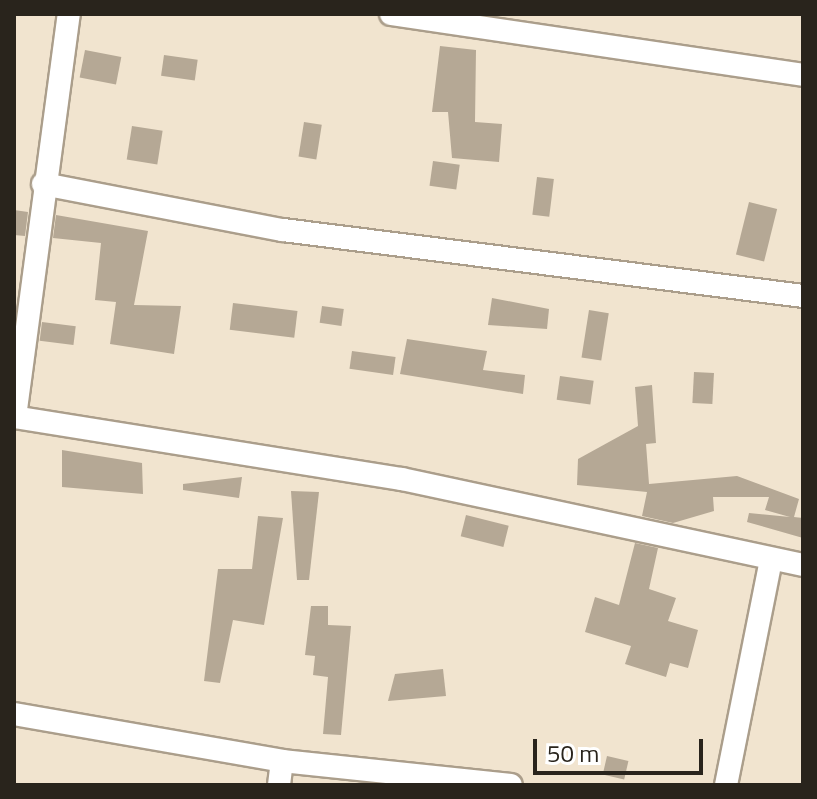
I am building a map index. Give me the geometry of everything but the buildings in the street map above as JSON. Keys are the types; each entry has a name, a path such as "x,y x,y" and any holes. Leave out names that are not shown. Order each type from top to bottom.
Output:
{"street":[{"path":"69,14 43,184 14,417 402,479 803,565"},
{"path":"391,14 803,75"},
{"path":"43,184 283,230 803,296"},
{"path":"726,785 771,559"},
{"path":"14,714 282,761 511,785"},
{"path":"279,785 282,761"}]}
